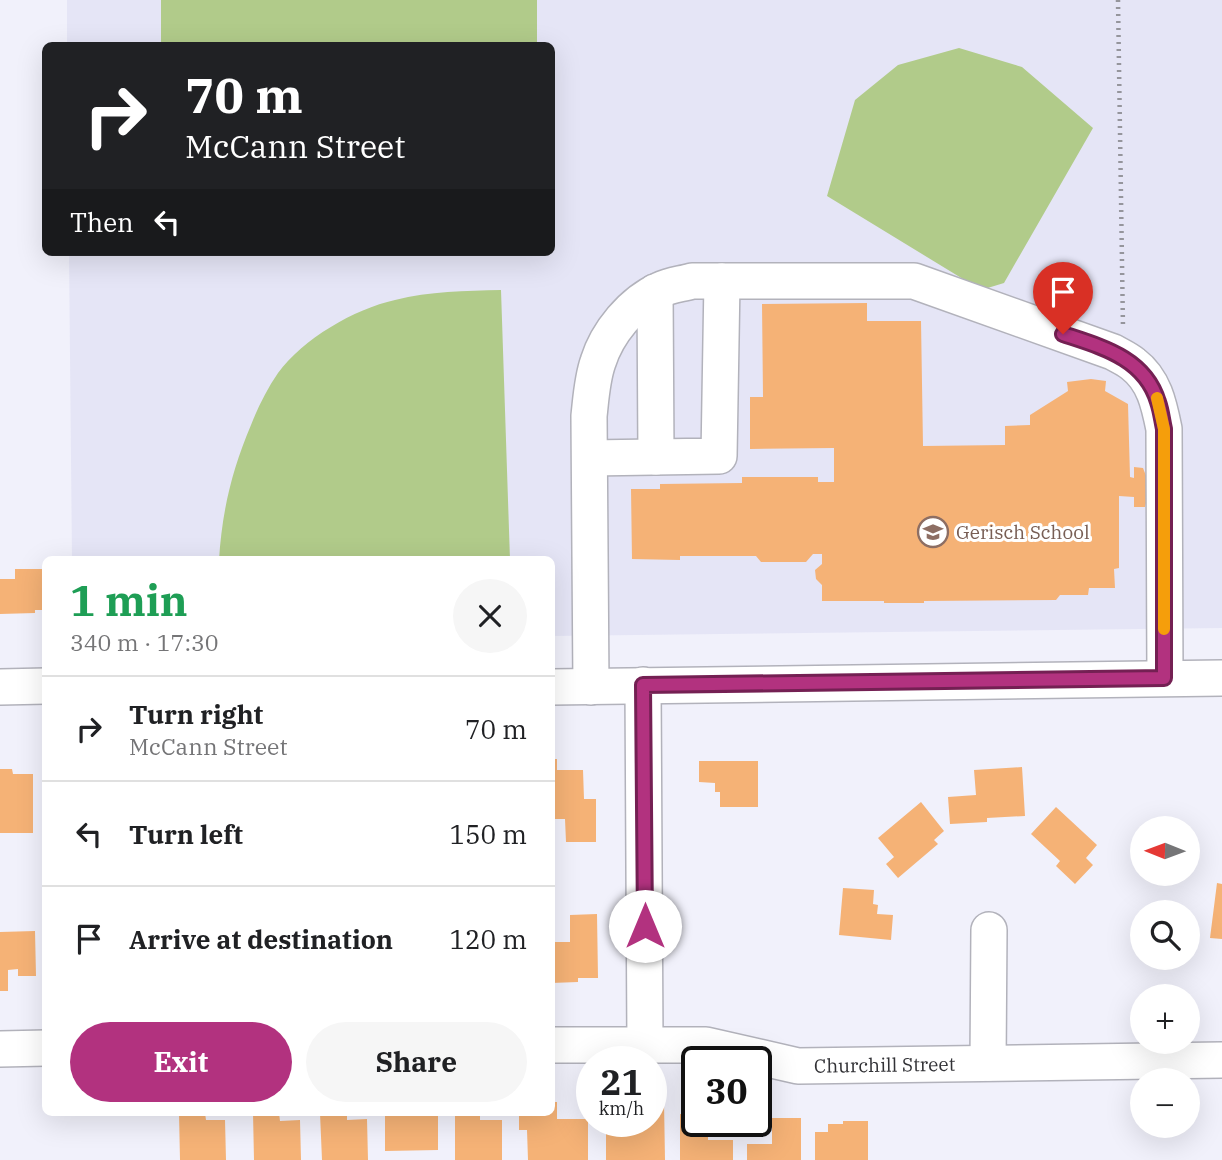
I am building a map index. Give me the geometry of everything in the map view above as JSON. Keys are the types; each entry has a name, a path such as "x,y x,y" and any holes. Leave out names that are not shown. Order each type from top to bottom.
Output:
{"street":[{"path":"591,687 589,416 593,380 607,342 636,306 663,288 692,281 914,281 1145,364 1147,380 1158,400 1164,429 1164,678"},
{"path":"590,458 719,456 722,281"},
{"path":"655,292 656,457"},
{"path":"555,687 1222,678"},
{"path":"643,685 645,1045"},
{"path":"0,687 42,686"},
{"path":"988,1063 989,930"},
{"name":"Churchill Street","path":"555,1045 706,1045 797,1066 1222,1060"},
{"path":"0,1049 42,1048"}],"path":[{"path":"1118,0 1123,330"}],"shaded area":[{"path":"67,0 1222,0 1222,628 555,636 555,556 72,556 69,256 555,256 555,42 67,42"}],"green space":[{"path":"161,0 537,0 537,42 161,42"},
{"path":"959,48 1022,67 1093,128 1004,283 981,290 827,196 855,100 898,65"},
{"path":"501,290 510,556 219,556 225,508 238,458 263,398 289,360 315,337 363,310 408,297"}],"building":[{"path":"867,303 867,321 921,321 923,446 1005,445 1005,426 1030,425 1030,415 1068,391 1067,382 1091,379 1106,381 1105,391 1128,404 1130,477 1134,478 1134,467 1143,468 1148,481 1148,495 1145,507 1134,507 1134,497 1119,496 1119,568 1114,569 1115,588 1089,588 1088,595 1060,595 1056,600 924,603 822,601 822,585 816,579 815,570 822,564 822,554 813,554 806,562 761,562 756,556 680,556 680,560 632,559 631,489 660,489 660,484 742,483 742,477 818,477 818,482 834,482 834,448 750,449 750,397 763,397 762,304"},
{"path":"15,569 42,569 42,610 35,610 35,613 0,614 0,579 15,579"},
{"path":"555,759 557,770 583,770 584,799 596,799 596,842 566,842 565,819 555,819"},
{"path":"699,761 758,761 758,807 720,807 720,792 715,792 715,783 699,782"},
{"path":"1022,767 1025,816 950,824 948,797 976,795 974,770"},
{"path":"0,769 12,769 13,774 33,774 33,833 0,833"},
{"path":"921,802 944,831 934,840 938,844 898,878 886,864 894,857 878,838"},
{"path":"1056,807 1097,845 1086,858 1093,865 1075,884 1056,866 1060,861 1031,834"},
{"path":"1217,883 1222,884 1222,939 1210,938"},
{"path":"843,888 874,890 873,904 878,905 877,914 893,915 891,940 839,935"},
{"path":"597,914 598,978 578,978 578,982 555,983 555,942 570,942 570,915"},
{"path":"35,931 36,976 18,976 18,969 8,970 8,991 0,991 0,932"},
{"path":"557,1102 557,1119 576,1119 576,1137 588,1137 588,1160 528,1160 527,1130 519,1130 519,1116 555,1116"},
{"path":"680,1114 681,1137 733,1140 733,1160 680,1160"},
{"path":"179,1116 205,1116 206,1120 225,1120 226,1160 180,1160"},
{"path":"253,1116 279,1116 280,1121 300,1120 301,1160 254,1160"},
{"path":"320,1116 347,1116 347,1120 367,1119 368,1160 322,1160"},
{"path":"385,1116 438,1116 438,1150 385,1151"},
{"path":"455,1116 480,1116 480,1120 502,1120 502,1160 455,1160"},
{"path":"772,1118 801,1118 801,1160 747,1160 747,1144 772,1144"},
{"path":"843,1121 868,1121 868,1160 815,1160 815,1132 828,1132 828,1124 843,1124"},
{"path":"606,1137 665,1137 665,1160 606,1160"}],"slow traffic":[{"path":"1157,398 1164,429 1164,629"}],"place":[{"name":"Gerisch School","path":"933,532"}],"route":[{"path":"645,926 643,685 1164,678 1164,429 1158,400 1134,364 1113,352 1063,334"}]}
